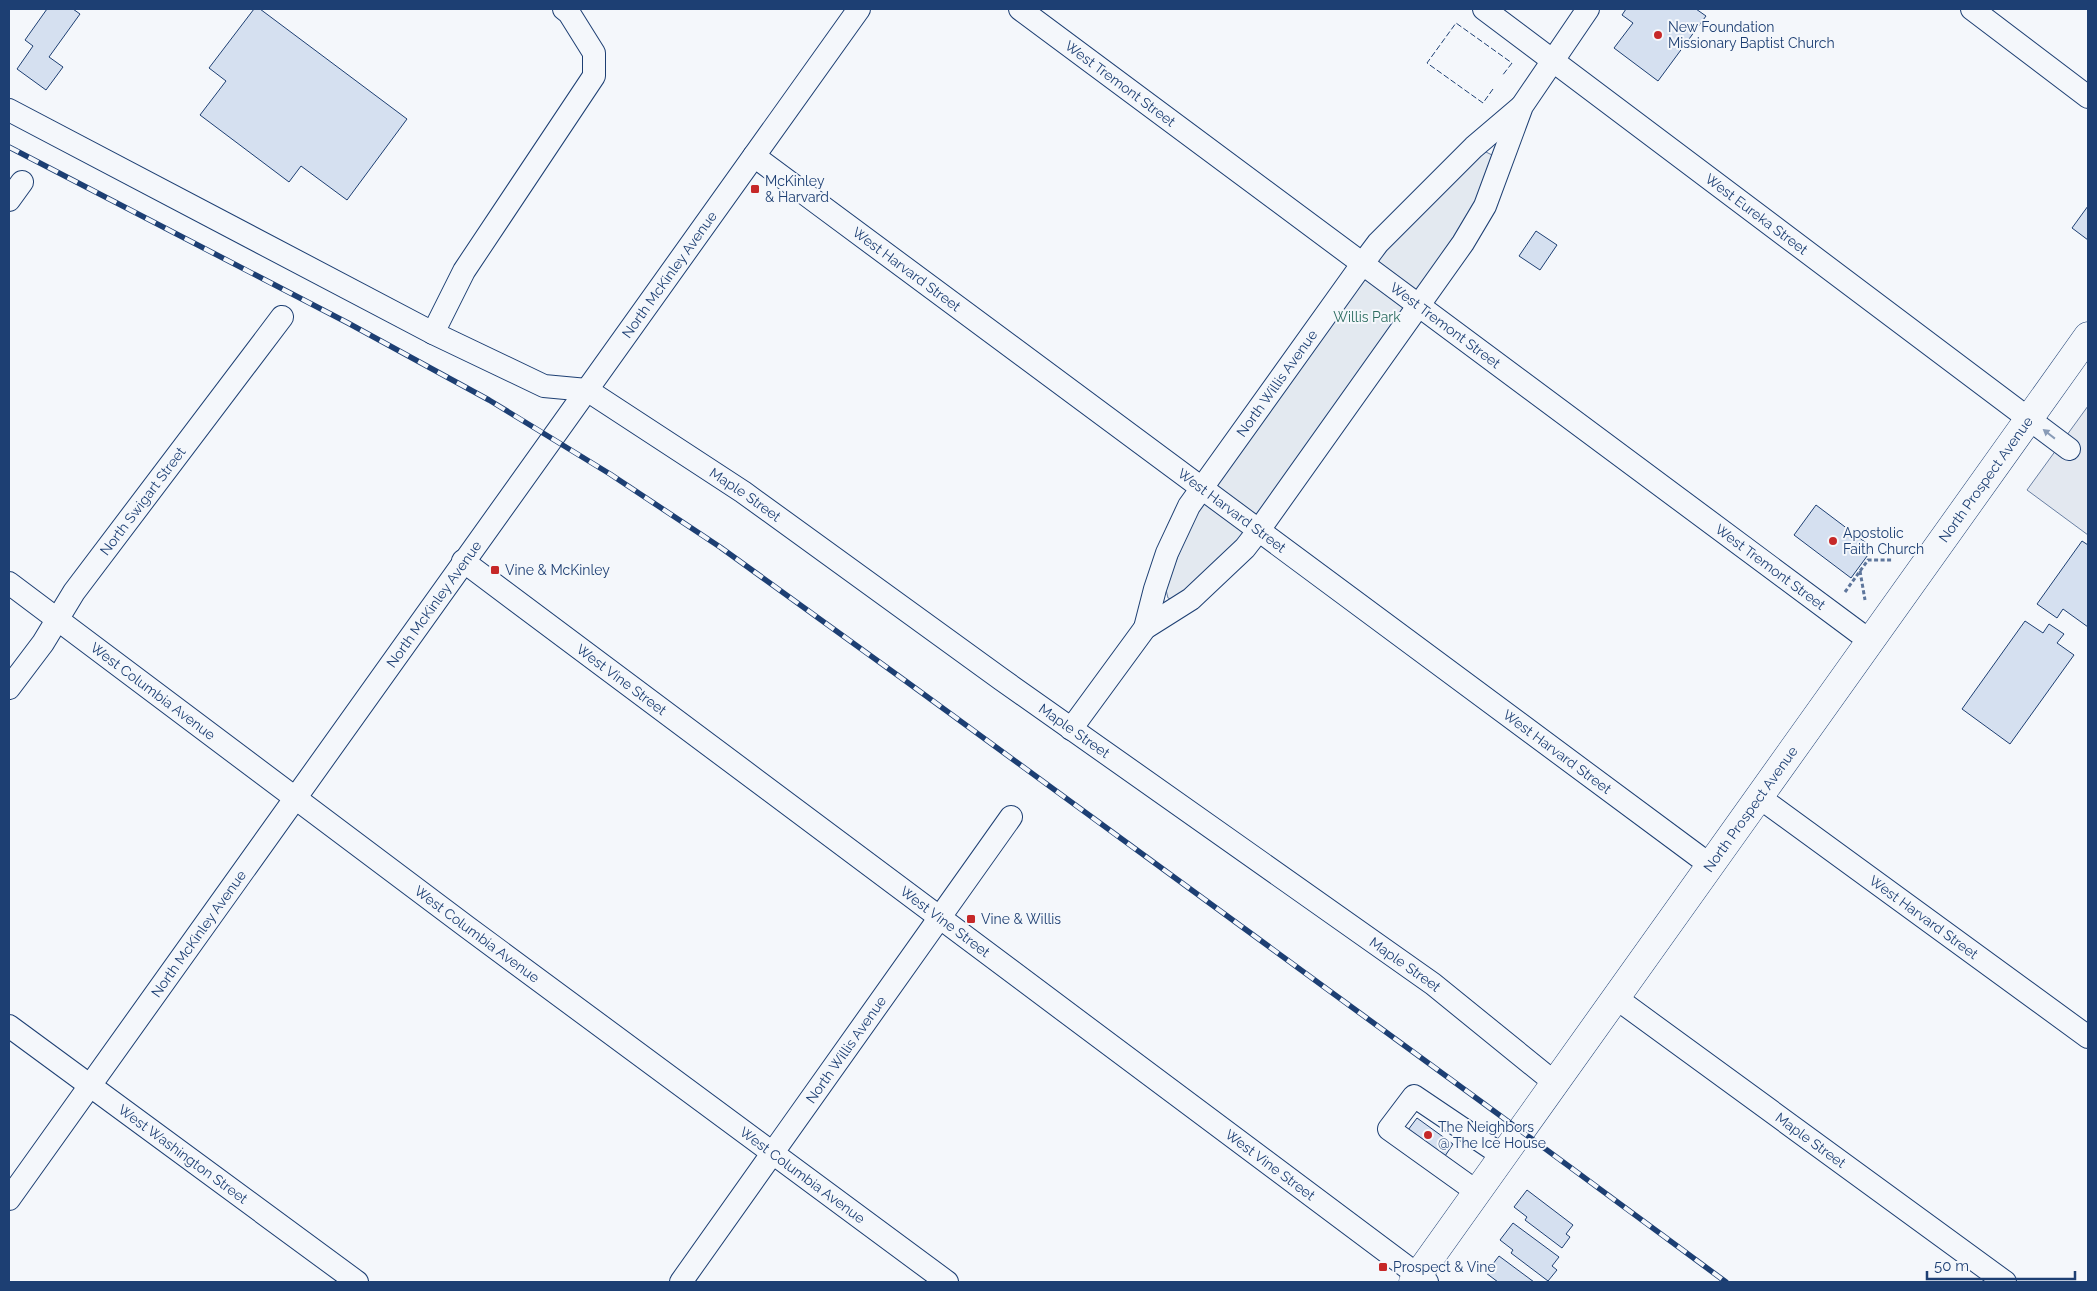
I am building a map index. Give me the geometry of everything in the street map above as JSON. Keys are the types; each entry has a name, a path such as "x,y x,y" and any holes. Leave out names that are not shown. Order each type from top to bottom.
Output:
{"main road":[{"name":"North Prospect Avenue","path":"1419,1280 1477,1192 2088,336"}],"street":[{"path":"433,333 464,271 594,76 594,53 569,13 564,9"},
{"name":"North McKinley Avenue","path":"9,1199 859,9"},
{"name":"West Tremont Street","path":"1020,9 1870,641"},
{"name":"West Eureka Street","path":"1484,9 2070,449"},
{"name":"North Willis Avenue","path":"1071,729 1145,628 1191,599 1245,548 1259,530 1463,243 1485,206 1522,106 1588,9"},
{"path":"1972,9 2088,96"},
{"name":"North Willis Avenue","path":"1145,628 1155,589 1188,506 1363,263 1378,243 1467,154 1522,106"},
{"path":"9,110 433,333 544,386 587,390"},
{"name":"West Harvard Street","path":"754,156 1710,865"},
{"name":"North Swigart Street","path":"9,688 43,642 74,592 282,317"},
{"name":"Maple Street","path":"587,390 743,492 1071,729 1433,984 1555,1083"},
{"name":"West Vine Street","path":"463,561 1419,1280"},
{"name":"West Columbia Avenue","path":"9,583 296,799 947,1282"},
{"name":"West Harvard Street","path":"1759,797 2088,1037"},
{"name":"North Willis Avenue","path":"681,1282 1011,817"},
{"name":"Maple Street","path":"1616,998 2005,1282"},
{"name":"West Washington Street","path":"9,1026 357,1282"},
{"path":"1477,1192 1389,1129 1414,1096 1503,1156"}],"path":[{"path":"1845,592 1868,560 1893,560"},
{"path":"1860,571 1865,600"}],"green space":[{"name":"Willis Park","path":"1481,152 1492,155 1492,171 1454,241 1233,548 1174,600 1168,598 1166,590 1169,579 1191,523 1230,464 1372,265"}],"shaded area":[{"path":"2088,406 2088,535 2027,490"}],"building":[{"path":"47,9 73,9 80,14 49,57 63,67 46,90 17,69 33,46 25,40"},
{"path":"254,9 260,9 407,119 347,200 301,166 289,182 200,115 226,81 209,68"},
{"name":"New Foundation Missionary Baptist Church","path":"1626,9 1696,9 1706,16 1658,81 1614,48 1633,23 1622,15"},
{"path":"2088,206 2088,240 2072,228"},
{"path":"1536,231 1557,245 1540,270 1519,256"},
{"name":"Apostolic Faith Church","path":"1816,505 1873,548 1851,578 1794,535"},
{"path":"2082,541 2088,545 2088,627 2063,609 2057,618 2037,604"},
{"path":"2025,621 2043,633 2049,624 2064,634 2057,643 2074,655 2010,744 1962,709"},
{"name":"The Neighbors @ The Ice House","path":"1417,1118 1453,1144 1445,1156 1408,1130"},
{"path":"1527,1190 1573,1225 1566,1234 1570,1237 1562,1248 1525,1220 1527,1217 1514,1207"},
{"path":"1513,1223 1559,1257 1552,1266 1557,1270 1548,1281 1511,1253 1513,1250 1500,1240"},
{"path":"1499,1256 1534,1282 1498,1282 1486,1273"}],"railway":[{"path":"9,147 348,323 489,400 610,474 720,547 907,682 1726,1282"}],"fence":[{"path":"1493,89 1483,103 1427,63 1456,23 1512,63 1502,76"}],"place":[{"name":"New Foundation Missionary Baptist Church","path":"1658,35"},
{"name":"McKinley & Harvard","path":"755,189"},
{"name":"Apostolic Faith Church","path":"1833,541"},
{"name":"Vine & McKinley","path":"495,570"},
{"name":"Vine & Willis","path":"971,919"},
{"name":"The Neighbors @ The Ice House","path":"1428,1135"},
{"name":"Prospect & Vine","path":"1383,1267"}]}
